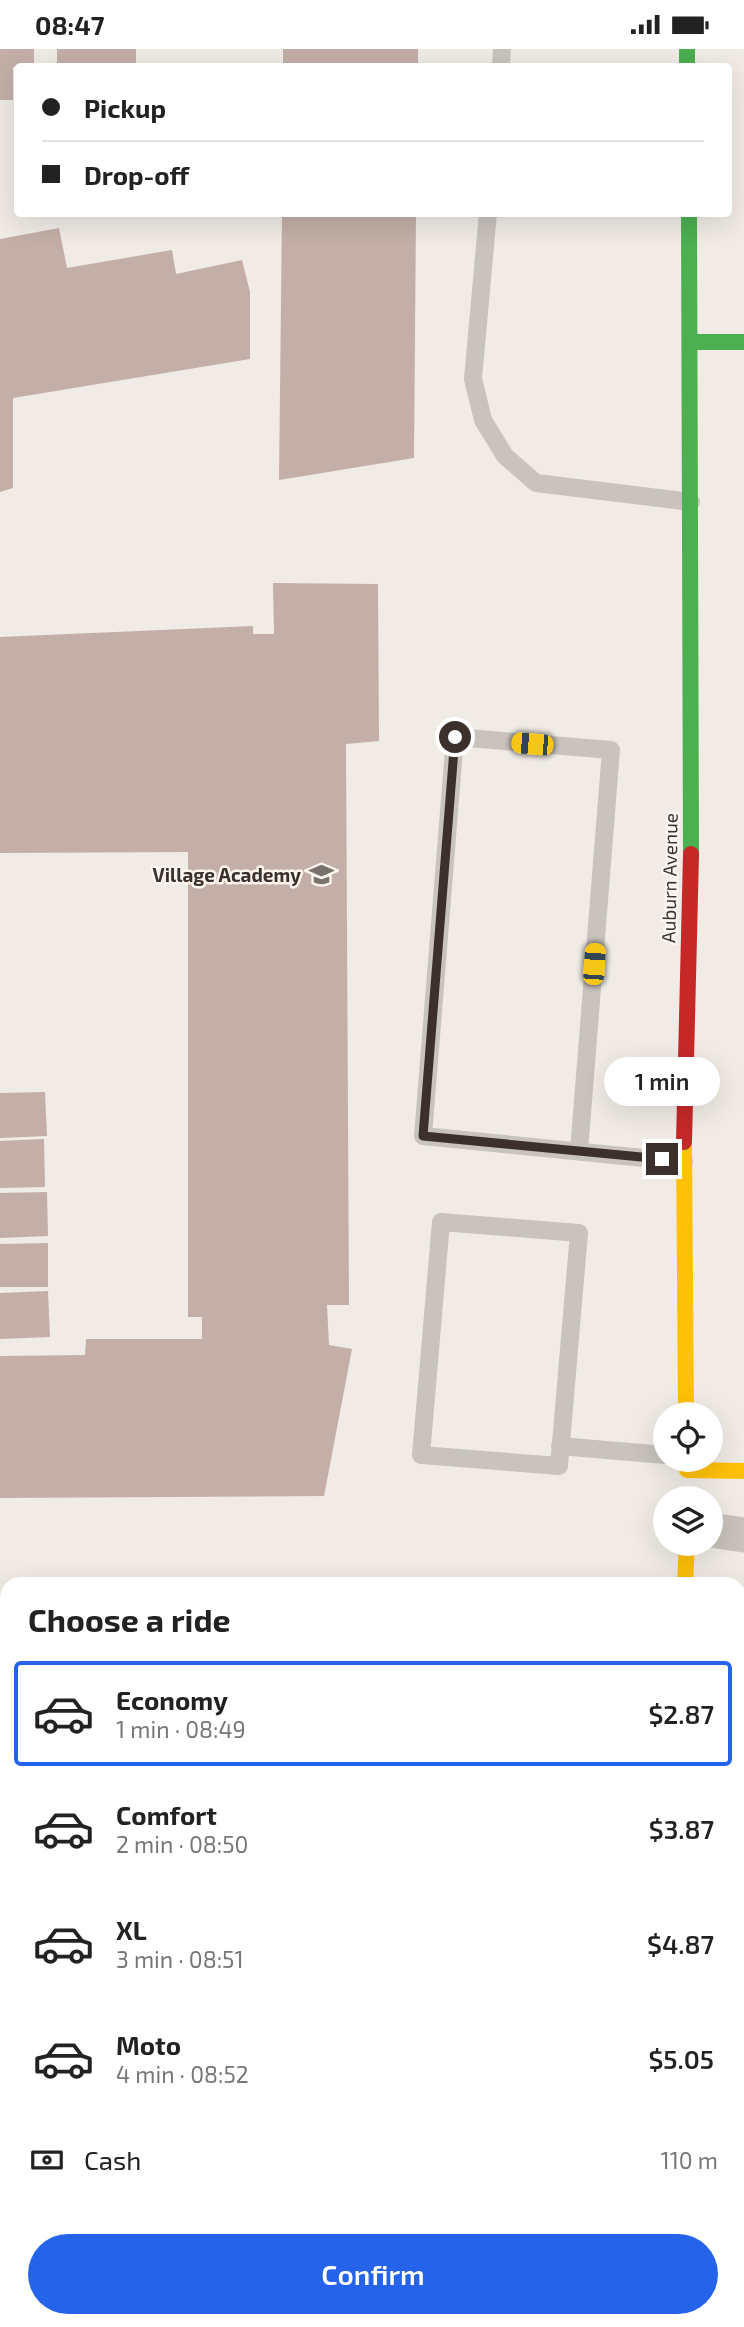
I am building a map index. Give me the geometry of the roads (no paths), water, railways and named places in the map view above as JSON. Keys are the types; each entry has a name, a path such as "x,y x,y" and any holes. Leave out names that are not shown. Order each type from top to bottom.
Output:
{"street":[{"name":"Auburn Avenue","path":"686,1402 684,1109 691,901 689,217"},
{"path":"691,342 744,342"},
{"path":"723,1471 744,1471"},
{"path":"723,1532 744,1535"},
{"path":"685,1577 686,1556"}],"lane":[{"path":"488,217 473,379 483,420 505,456 536,483 691,502"},
{"path":"579,1151 611,750 455,737 423,1136 684,1162"},
{"path":"441,1222 579,1233 560,1446 559,1466 421,1455 441,1222"},
{"path":"560,1446 653,1454"}],"place":[{"name":"Village Academy","path":"321,874"}]}
